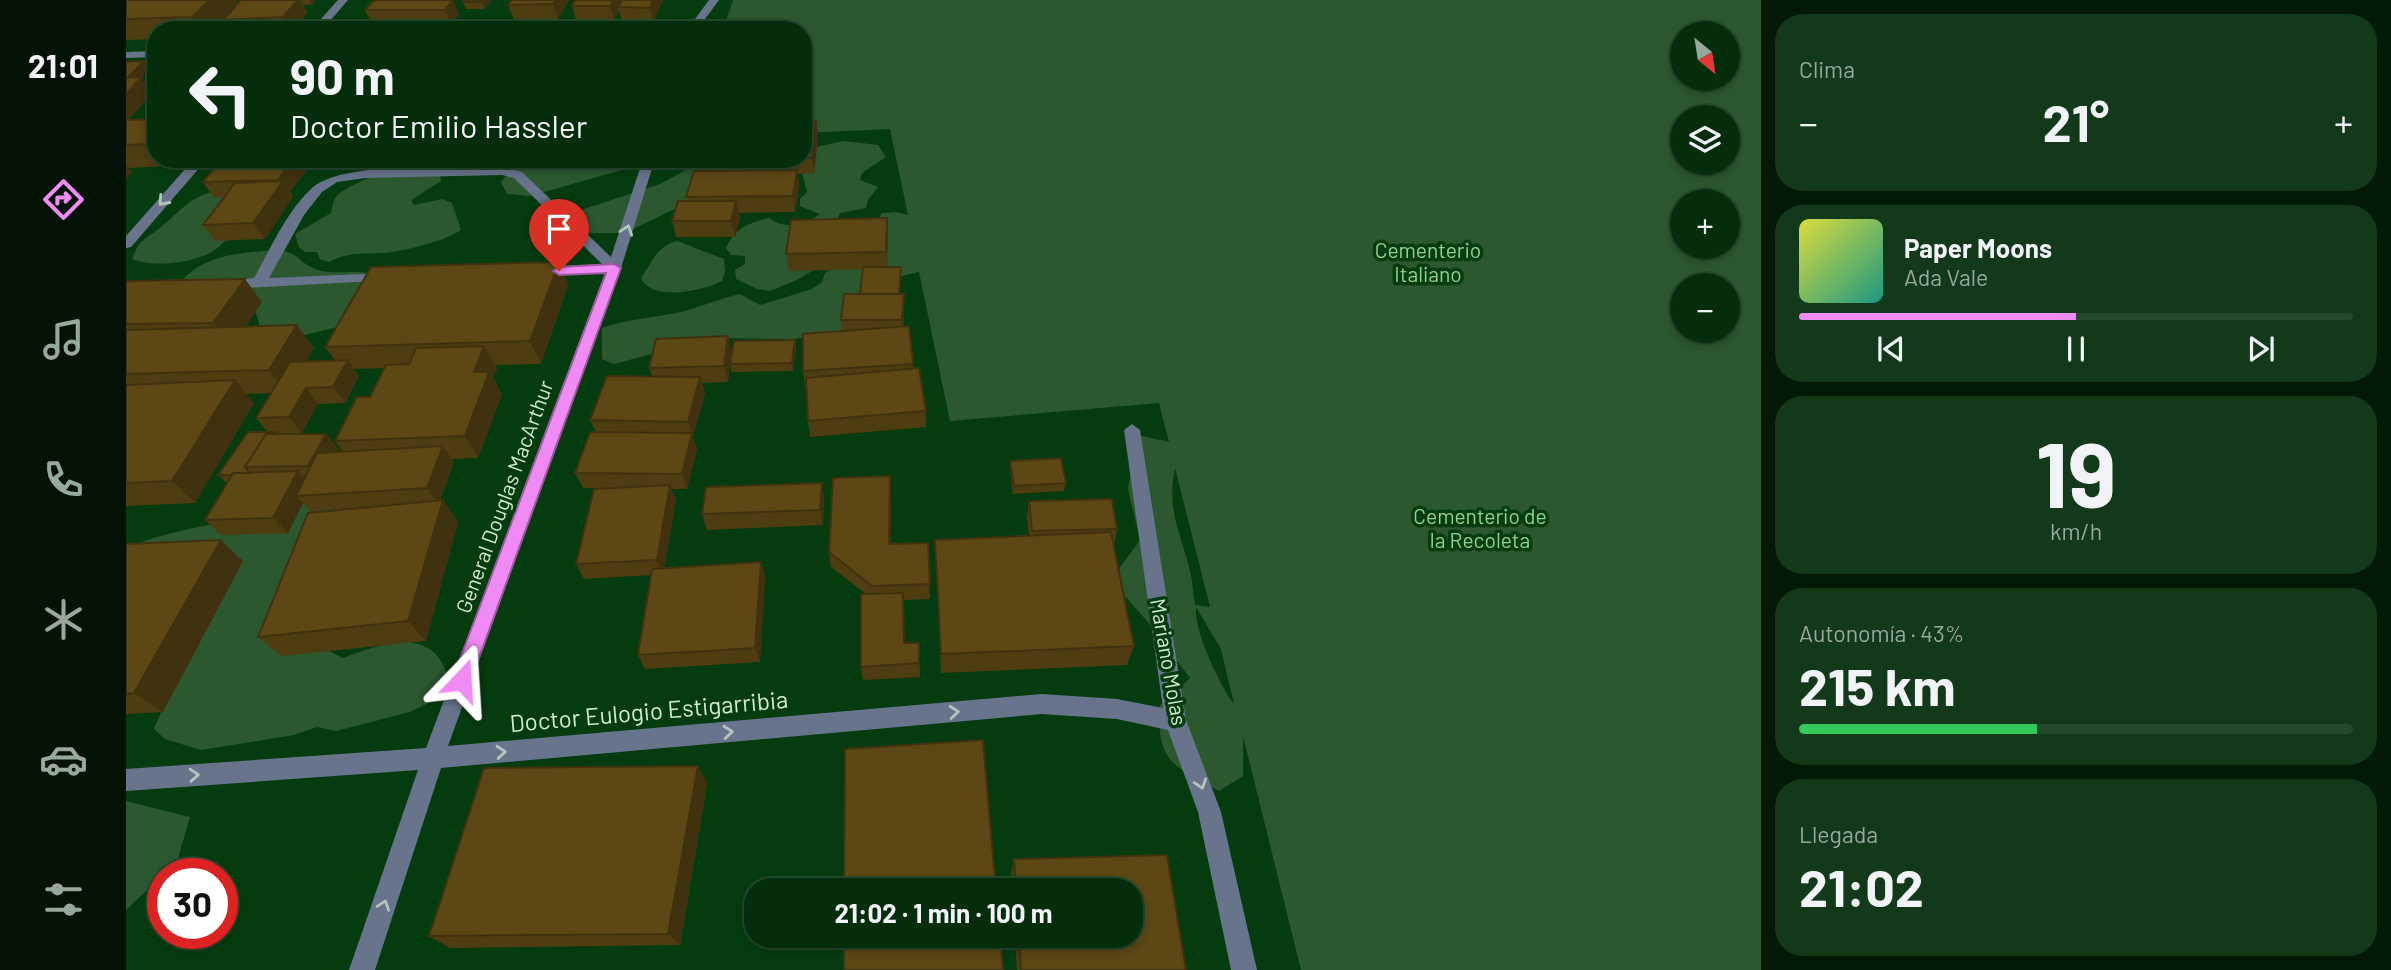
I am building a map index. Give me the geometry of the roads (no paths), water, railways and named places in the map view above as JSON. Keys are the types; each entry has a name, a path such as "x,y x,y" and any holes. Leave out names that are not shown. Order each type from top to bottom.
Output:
{"street":[{"path":"324,21 343,0"},
{"path":"699,21 714,0"},
{"path":"126,55 147,54"},
{"path":"126,244 193,168"},
{"name":"General Douglas MacArthur","path":"362,970 433,758 614,268 646,168"},
{"path":"259,282 312,194 328,182 348,175 365,174 502,171 518,175 614,268"},
{"path":"519,272 614,268"},
{"path":"206,285 409,276"},
{"name":"Mariano Molas","path":"1132,430 1175,721 1193,758 1215,825 1244,970"},
{"name":"Doctor Eulogio Estigarribia","path":"126,780 433,758 1042,704 1117,709 1175,721"}],"park label":[{"name":"Cementerio Italiano","path":"1428,263"},
{"name":"Cementerio de la Recoleta","path":"1480,529"}]}
